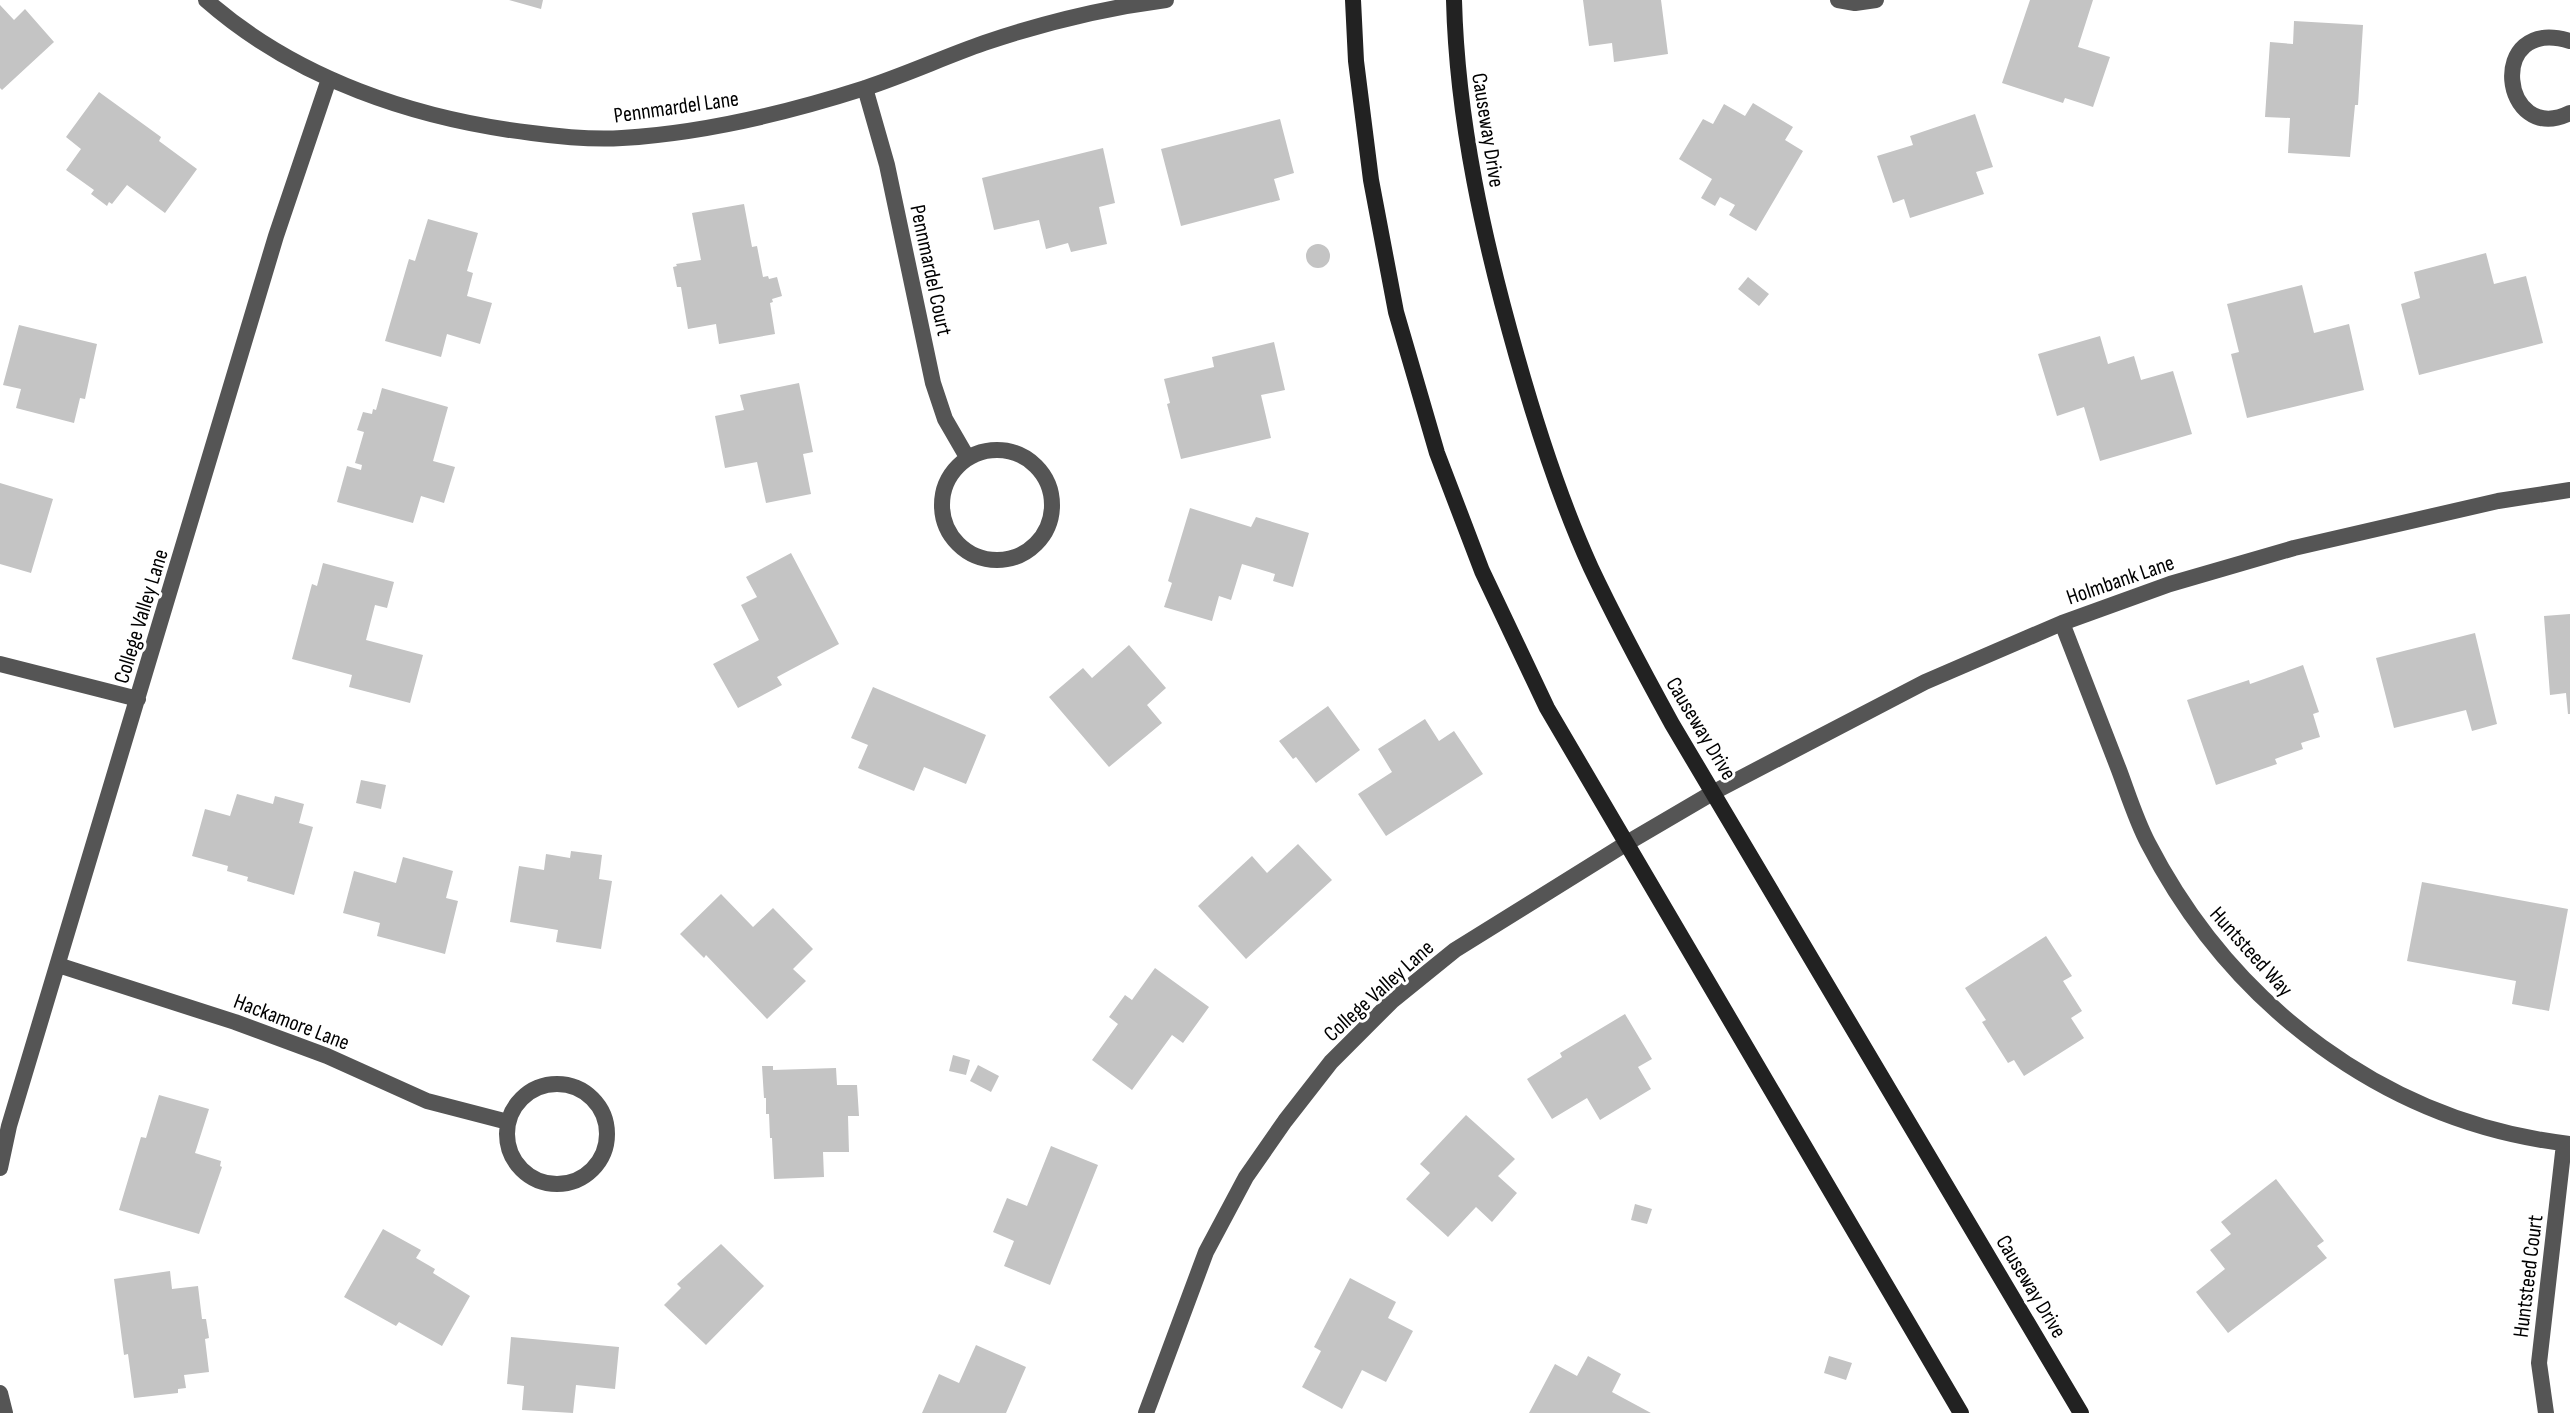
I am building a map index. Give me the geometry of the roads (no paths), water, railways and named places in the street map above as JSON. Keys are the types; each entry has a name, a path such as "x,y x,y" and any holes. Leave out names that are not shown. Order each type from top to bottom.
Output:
{"street":[{"name":"Pennmardel Lane","path":"206,0 272,47 329,79 415,112 496,129 570,138 622,138 702,128 768,115 865,88 986,42 1095,11 1166,0"},
{"path":"1353,0 1356,61 1371,180 1396,312 1437,453 1482,571 1547,708 1961,1413"},
{"name":"Causeway Drive","path":"1454,0 1455,54 1475,188 1497,286 1532,410 1591,567 1645,675 2081,1413"},
{"path":"1838,0 1855,3 1876,0"},
{"path":"2570,41 2557,37 2541,38 2527,45 2516,57 2511,72 2512,88 2518,102 2531,113 2546,117 2562,117 2570,113"},
{"name":"College Valley Lane","path":"0,1168 9,1126 276,236 329,79"},
{"name":"Pennmardel Court","path":"865,88 887,165 933,383 945,419 967,457"},
{"path":"1002,450 1018,454 1033,463 1044,476 1051,492 1050,519 1038,542 1025,553 1009,559 983,559 960,547 949,534 942,518 945,483 967,457 984,451 1002,450"},
{"name":"Holmbank Lane","path":"1714,792 1925,682 2062,623 2170,584 2294,548 2498,501 2570,490"},
{"name":"Huntsteed Way","path":"2062,623 2147,841 2184,907 2224,959 2289,1022 2337,1059 2394,1092 2473,1124 2567,1144"},
{"path":"0,664 138,699"},
{"name":"College Valley Lane","path":"1146,1413 1206,1252 1246,1177 1331,1062 1392,1001 1455,950 1714,792"},
{"name":"Hackamore Lane","path":"58,965 235,1022 327,1056 427,1101 508,1122"},
{"path":"560,1084 578,1088 593,1098 603,1112 608,1128 606,1146 600,1162 588,1175 572,1183 554,1185 537,1181 523,1171 512,1157 507,1140 508,1122 515,1107 528,1094 543,1086 560,1084"},
{"name":"Huntsteed Court","path":"2546,1413 2539,1363 2567,1144"},
{"path":"0,1393 5,1413"}]}
